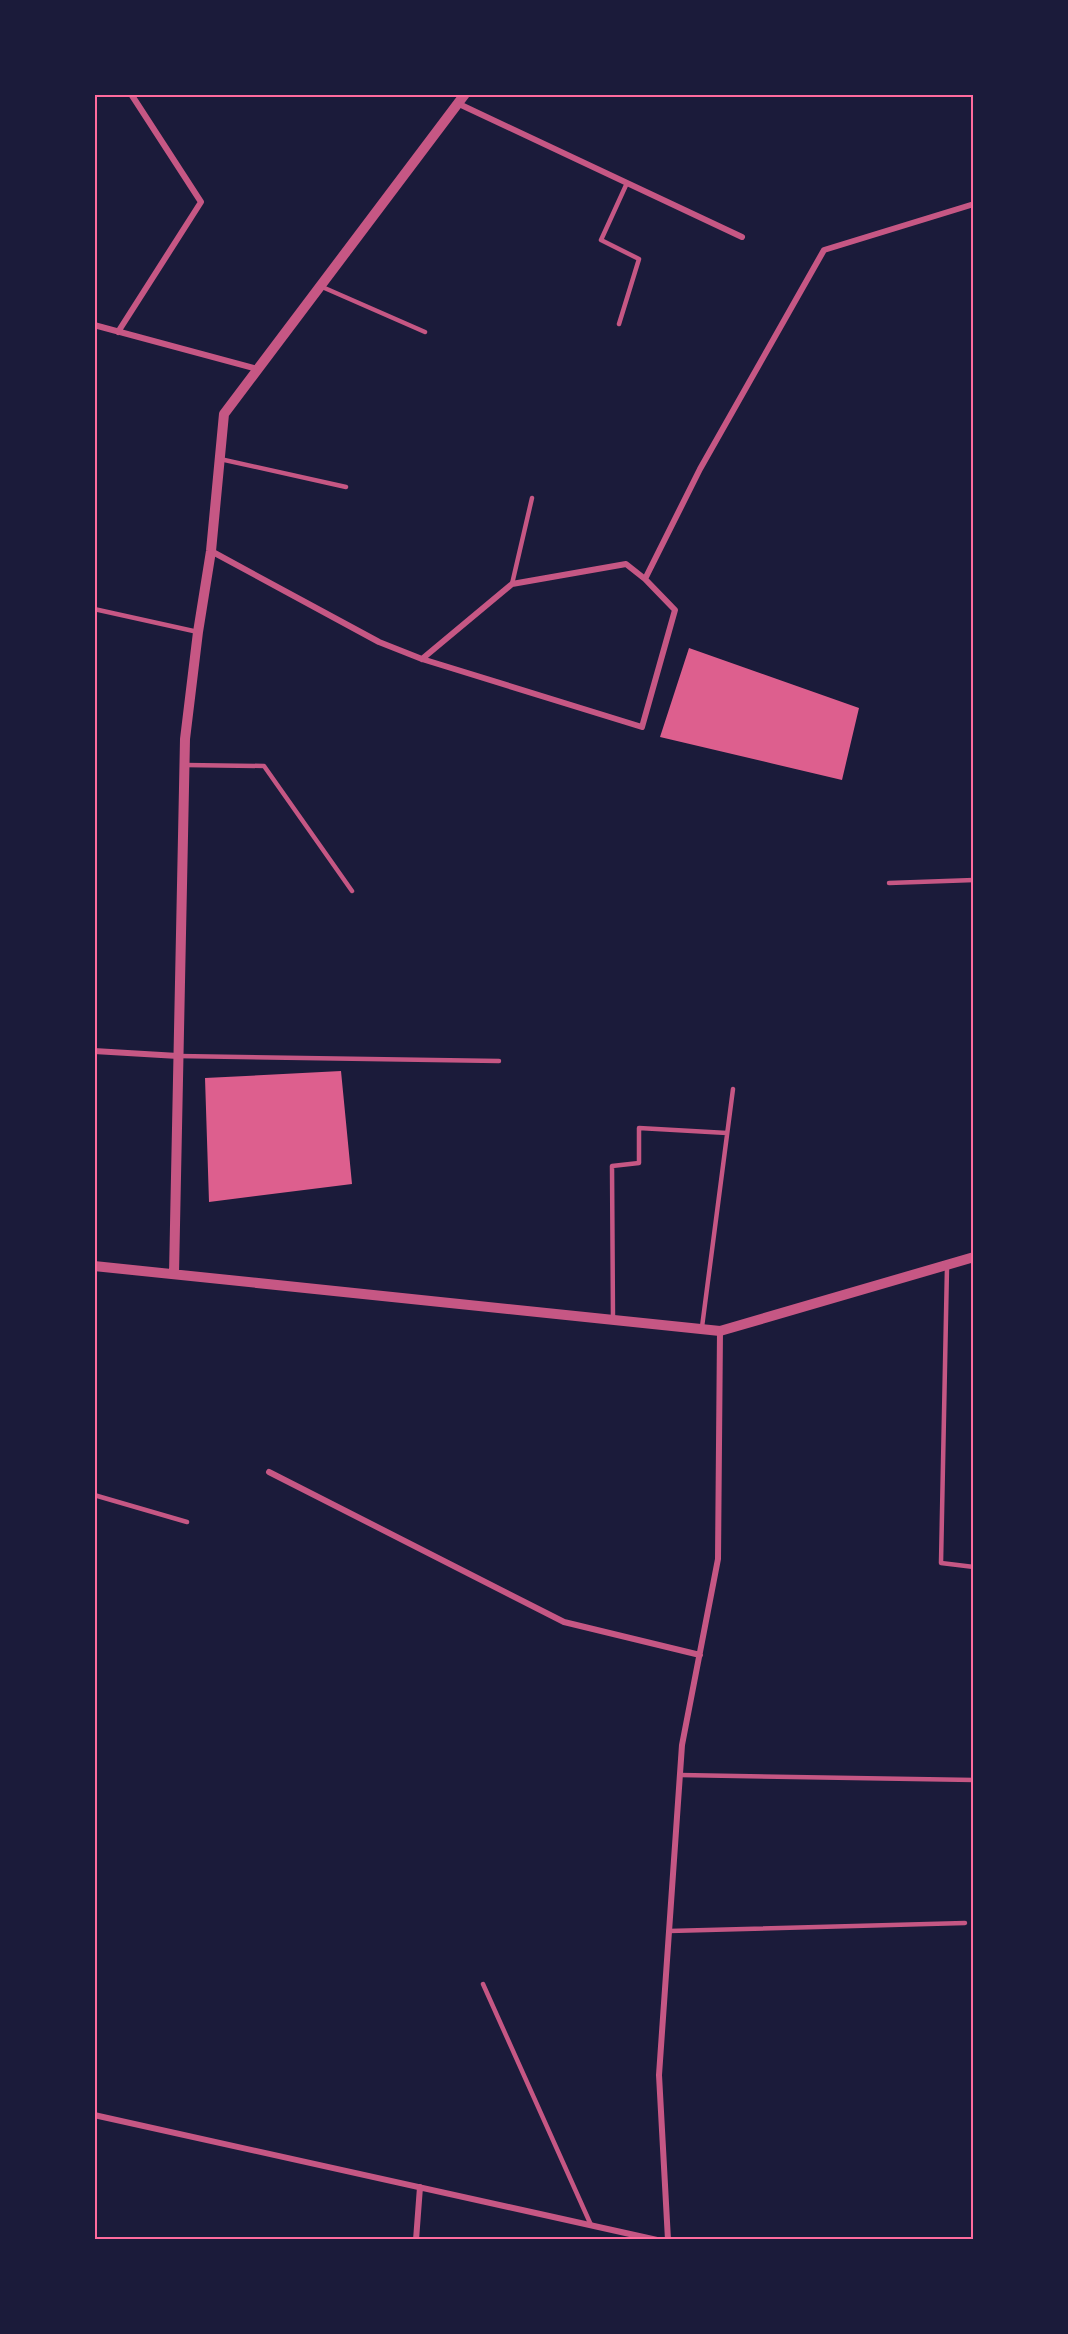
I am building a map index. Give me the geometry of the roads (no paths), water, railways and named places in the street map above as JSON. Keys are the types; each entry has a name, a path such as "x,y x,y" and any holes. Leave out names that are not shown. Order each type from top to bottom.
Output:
{"street":[{"path":"118,332 201,202 130,94"},
{"path":"174,1274 185,739 198,632 212,550 224,414 465,94"},
{"path":"459,104 742,237"},
{"path":"645,579 700,469 824,250 974,204"},
{"path":"94,325 257,369"},
{"path":"212,550 380,642 422,659 642,727 675,610 645,579 626,564 512,585 422,659"},
{"path":"94,1051 178,1056"},
{"path":"94,1266 720,1330 974,1257"},
{"path":"668,2240 659,2075 682,1745 718,1559 720,1330"},
{"path":"268,1472 564,1622 700,1655"},
{"path":"94,2115 657,2240"},
{"path":"416,2240 420,2187"}],"lane":[{"path":"619,324 639,259 601,240 627,183"},
{"path":"320,286 425,332"},
{"path":"220,459 346,488"},
{"path":"512,585 532,498"},
{"path":"94,609 198,632"},
{"path":"185,765 264,766 352,891"},
{"path":"889,883 974,880"},
{"path":"178,1056 499,1061"},
{"path":"702,1329 733,1089"},
{"path":"613,1320 612,1166 639,1163 639,1128 727,1133"},
{"path":"947,1264 941,1563 974,1566"},
{"path":"94,1495 187,1522"},
{"path":"680,1775 974,1780"},
{"path":"669,1931 965,1923"},
{"path":"483,1984 591,2225"}]}
